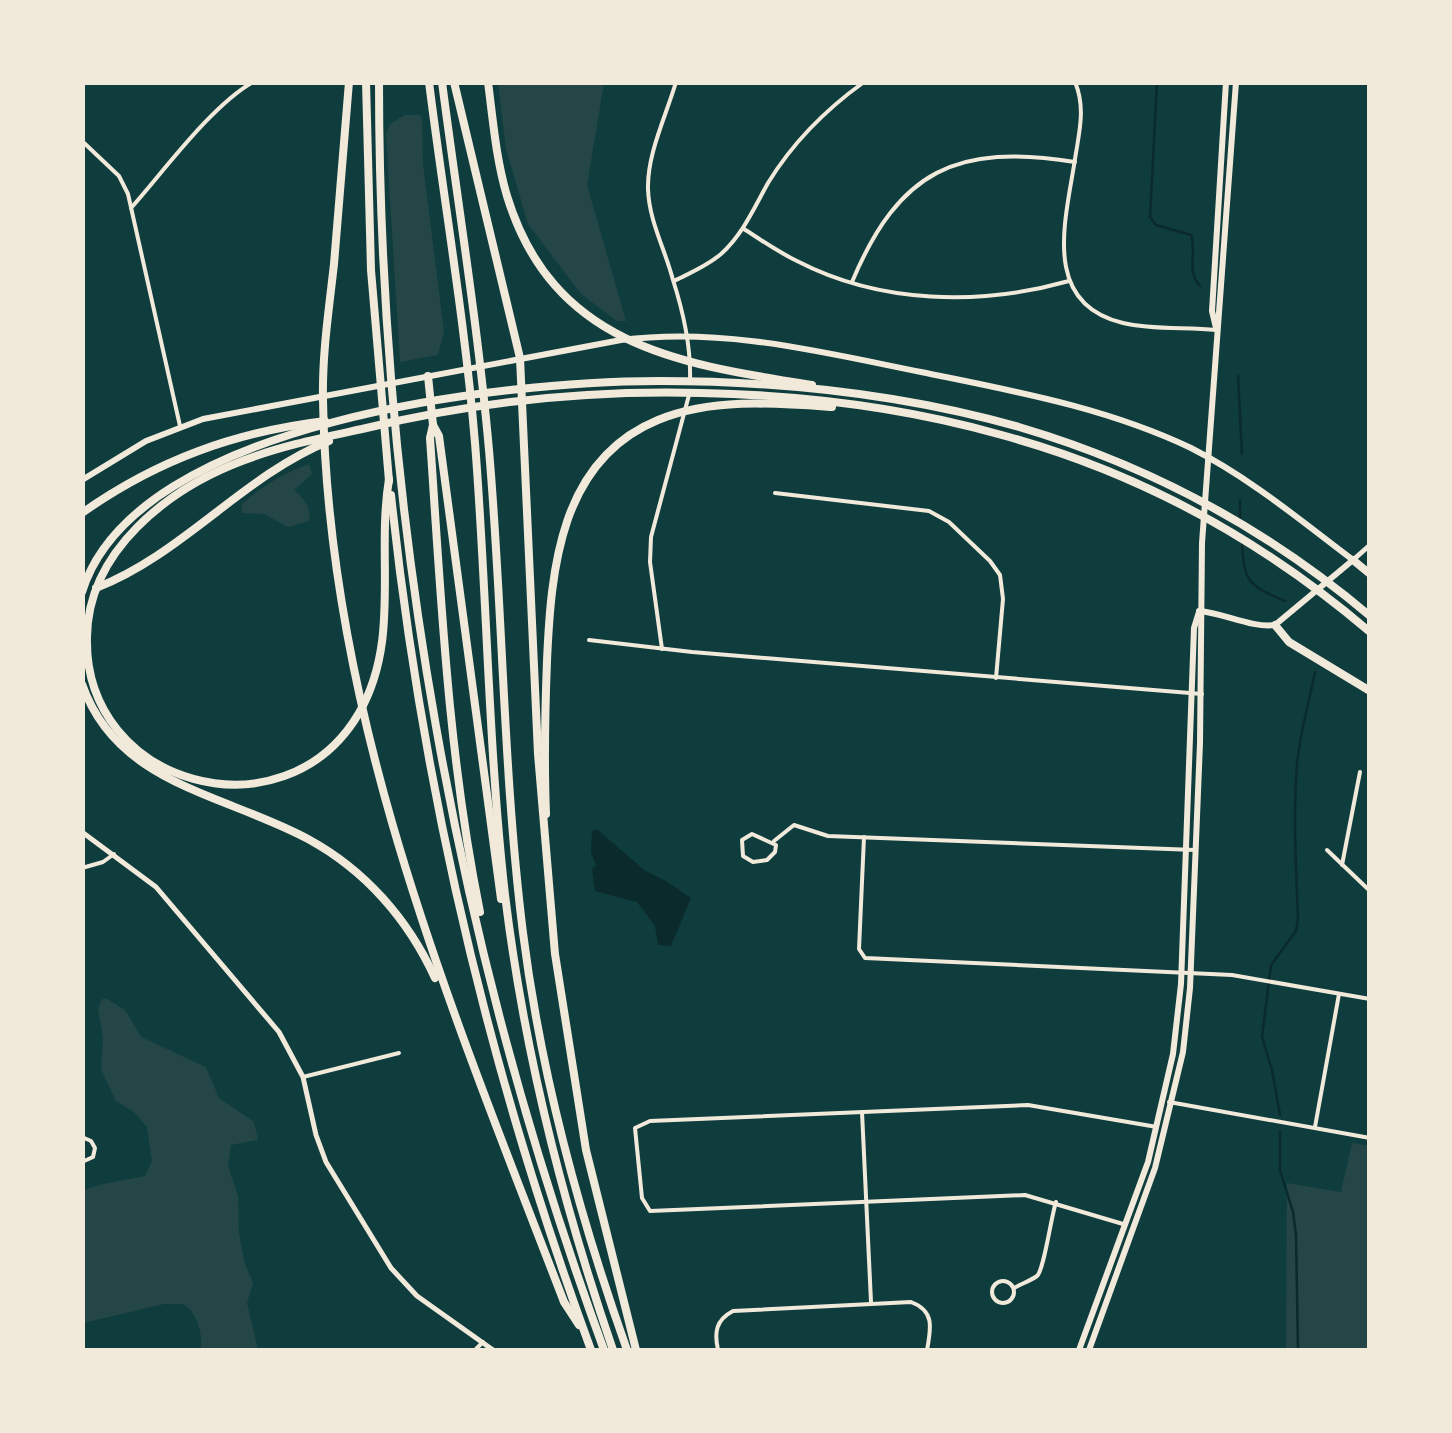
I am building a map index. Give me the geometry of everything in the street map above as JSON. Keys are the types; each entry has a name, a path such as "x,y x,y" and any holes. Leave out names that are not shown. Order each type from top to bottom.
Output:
{"highway":[{"path":"349,82 323,394 333,545 355,675 404,869 453,1013 564,1302 584,1331"},
{"path":"366,82 372,284 389,480 412,660 456,894 516,1124 591,1350"},
{"path":"379,82 388,324 414,586 451,802 501,1022 556,1210 604,1350"},
{"path":"429,82 474,437 498,820 513,952"},
{"path":"442,82 488,435 512,832 527,960 563,1142 626,1350"},
{"path":"454,82 520,358 536,736 560,990 581,1125 636,1350"},
{"path":"488,82 502,176 518,225 558,285 600,324 644,349 705,368 957,412 1032,431 1112,460 1185,493 1266,539 1370,616"},
{"path":"428,376 450,721 470,858 501,1022"},
{"path":"389,480 385,520 386,611 372,683 359,713 340,738 291,772 260,782 212,784 171,772 138,751 108,718 93,686 86,641 90,607 105,568 136,529 198,482 242,461 364,416 454,398 533,388 610,382 704,382 876,397"},
{"path":"82,592 89,573 120,529 177,482 234,454 306,437 528,400 704,393 786,397 956,423 1027,442 1112,472 1184,505 1273,558 1370,632"},
{"path":"546,858 547,666 553,580 561,539 576,499 600,461 628,436 668,416 704,408 768,404 874,408"},
{"path":"433,425 439,436 492,841 529,1046 573,1228 613,1350"},
{"path":"82,512 129,482 192,452 248,434 306,437"},
{"path":"82,592 140,567 272,472 306,437"},
{"path":"1353,560 1370,574"},
{"path":"1275,625 1289,642 1370,691"},
{"path":"82,684 107,731 142,764 178,784 301,836 352,869 404,923 453,1013"}],"main road":[{"path":"1169,1101 1181,974 1194,628 1199,611 1216,330 1212,311 1226,82"},
{"path":"1216,330 1222,314 1236,82"},
{"path":"1225,96 1235,99"},
{"path":"1215,268 1225,268"},
{"path":"82,480 128,450 180,426 234,411 632,339 685,335 763,341 1052,399 1130,423 1207,458 1270,496 1353,560 1275,625 1199,611"},
{"path":"1089,1350 1162,1128 1186,1031 1202,694 1204,629 1199,611"},
{"path":"1189,742 1200,743"},
{"path":"1078,1350 1130,1227"}],"street":[{"path":"131,208 206,124 252,82"},
{"path":"662,649 650,537 689,394 690,369 674,282 655,227 648,188 651,162 676,82"},
{"path":"674,282 723,252 744,229 768,183 806,130 864,82"},
{"path":"1075,82 1081,100 1081,121 1063,237 1069,281 1091,308 1124,323 1216,330"},
{"path":"82,140 121,178 180,426"},
{"path":"852,282 882,221 923,181 947,168 973,158 1010,154 1074,162"},
{"path":"744,229 796,261 852,282 916,295 958,298 1039,290 1069,281"},
{"path":"775,493 929,512 949,522 990,561 1002,583 996,678"},
{"path":"1353,560 1370,545"},
{"path":"589,640 1202,694"},
{"path":"1342,865 1360,772"},
{"path":"774,841 792,825 823,835 1195,850"},
{"path":"82,832 156,887 282,1038 303,1077 326,1162 391,1268 417,1296 493,1350"},
{"path":"748,834 774,841 777,849 767,860 753,862 744,856 742,843 748,834"},
{"path":"864,837 862,956 883,960 1081,966 1266,980 1370,999"},
{"path":"1327,850 1370,891"},
{"path":"82,868 114,854"},
{"path":"1314,1128 1339,994"},
{"path":"303,1077 399,1053"},
{"path":"1169,1101 1370,1138"},
{"path":"1130,1227 1025,1195 656,1212 646,1208 635,1134 639,1124 1028,1105 1162,1128"},
{"path":"862,1112 871,1303"},
{"path":"82,1137 91,1140 95,1148 93,1156 82,1162"},
{"path":"1014,1288 1043,1268 1047,1230 1056,1202"},
{"path":"999,1282 1008,1282 1014,1288 1014,1297 1007,1303 998,1303 992,1296 992,1288 999,1282"},
{"path":"718,1350 716,1327 722,1317 733,1311 911,1302 924,1306 932,1326 927,1350"},
{"path":"474,1350 483,1342"}],"shaded area":[{"path":"498,83 604,83 587,185 626,321 617,321 581,294 528,224 506,149"},
{"path":"405,115 420,115 422,119 423,164 444,332 438,355 400,362 386,133 390,124"},
{"path":"309,464 312,474 294,490 308,507 309,521 288,527 264,514 242,513 242,504 257,491"},
{"path":"597,829 644,870 691,898 671,946 658,945 655,926 637,902 595,891 592,869 596,865 591,853 592,831"},
{"path":"102,999 125,1010 141,1037 206,1067 219,1098 254,1122 258,1140 231,1145 228,1166 238,1196 245,1264 253,1283 247,1303 258,1350 201,1350 198,1324 183,1304 164,1304 83,1323 83,1190 145,1176 152,1161 147,1127 134,1112 116,1101 101,1069 103,1038 98,1008"},
{"path":"1352,1143 1369,1146 1369,1350 1286,1350 1287,1183 1341,1192"}],"waterway":[{"path":"1157,82 1150,217 1156,225 1191,235 1194,274 1200,286"},
{"path":"1238,376 1242,454"},
{"path":"1240,501 1240,519"},
{"path":"1242,542 1250,581 1285,601"},
{"path":"1280,1115 1262,1037 1271,965 1296,931 1298,919 1297,764 1315,672"},
{"path":"1280,1131 1280,1170 1296,1235 1298,1350"}]}
